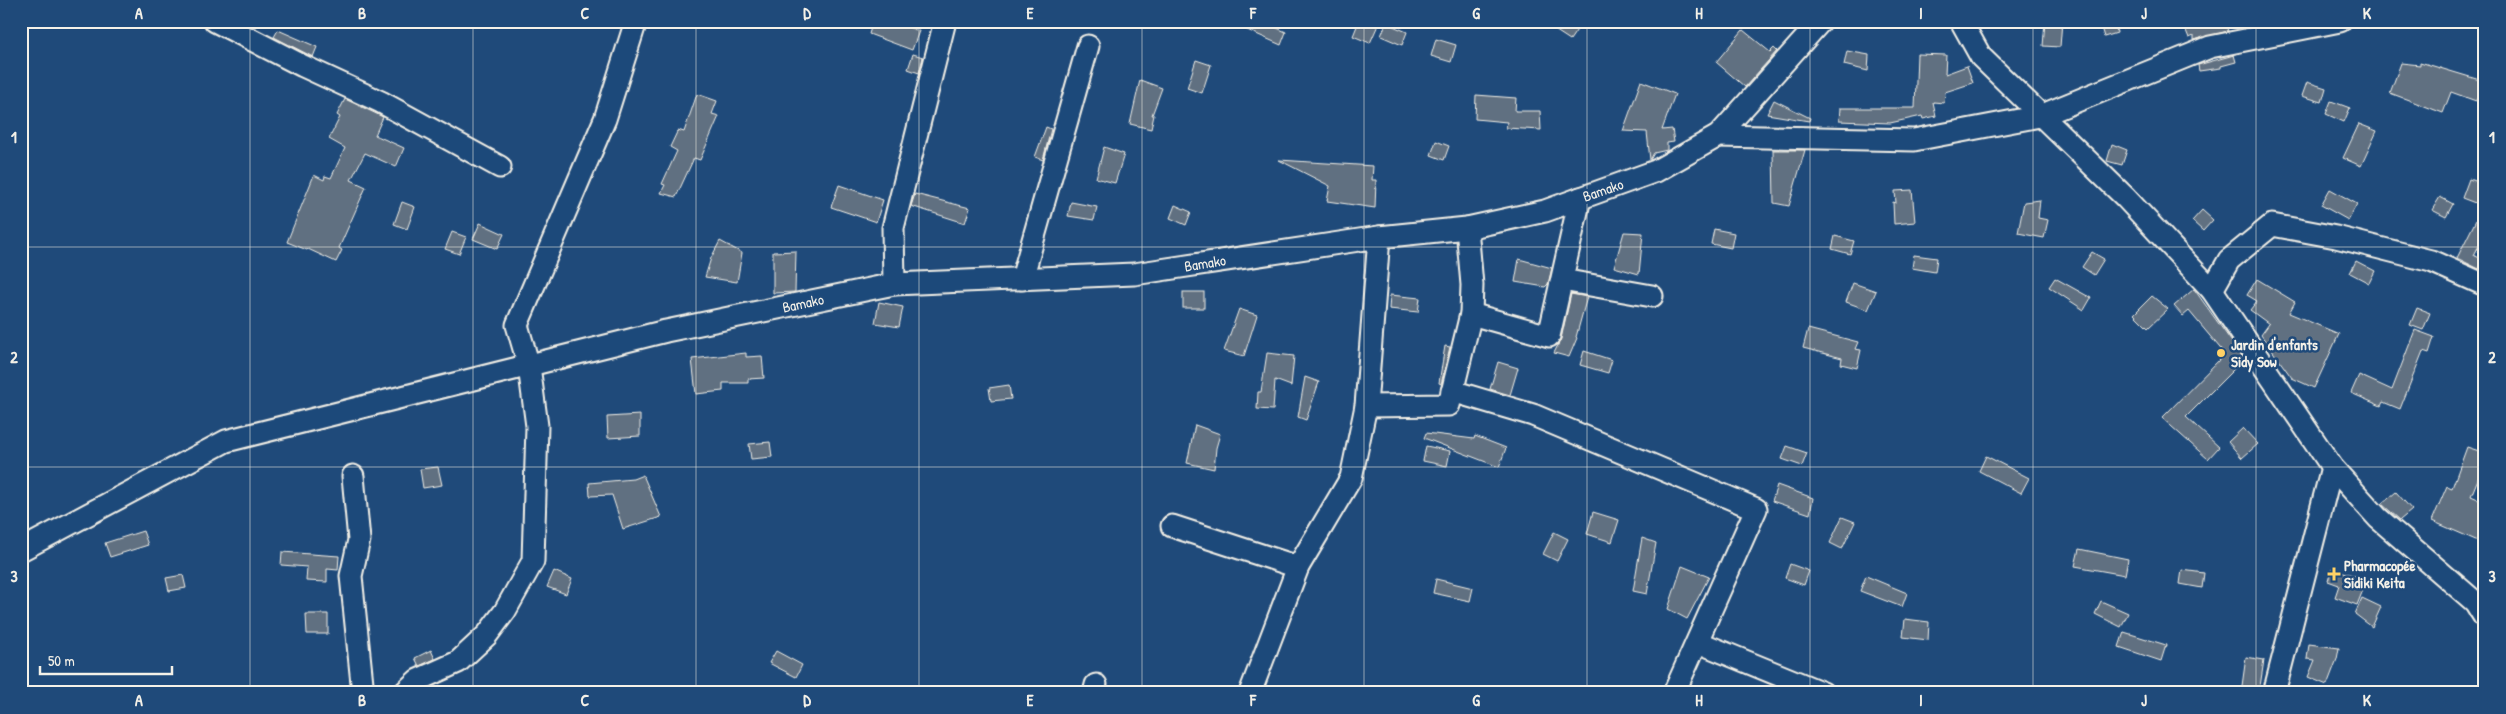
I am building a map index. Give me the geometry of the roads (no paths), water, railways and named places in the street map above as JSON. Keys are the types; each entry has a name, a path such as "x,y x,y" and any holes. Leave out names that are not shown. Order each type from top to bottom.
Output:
{"street":[{"path":"215,21 303,66 382,102 500,168"},
{"path":"404,693 418,680 458,662 487,635 505,611 533,561 537,426 529,366 517,325 605,119 636,21"},
{"path":"894,284 893,228 945,21"},
{"name":"Bamako","path":"21,550 226,441 666,331 894,284 1134,274 1379,237 1467,228 1545,211 1656,172 1718,136 1821,21"},
{"path":"1961,21 1981,57 2125,197 2212,290 2332,467 2378,518 2482,603"},
{"path":"1718,136 1914,140 2040,116 2210,47 2340,21"},
{"path":"1022,279 1088,46"},
{"path":"1470,314 1549,336 1580,198"},
{"path":"2212,290 2229,260 2272,225 2336,237 2431,261 2485,285"},
{"path":"1366,406 1449,405 1470,314 1472,285 1467,228"},
{"path":"1250,693 1298,567 1339,502 1351,478 1366,406 1379,237"},
{"path":"1562,280 1652,296"},
{"path":"1452,391 1533,415 1756,509 1674,693"},
{"path":"2274,693 2332,467"},
{"path":"353,476 359,540 351,576 363,693"},
{"path":"1172,526 1298,567"},
{"path":"1698,642 1823,693"}],"place":[{"name":"Jardin d'enfants Sidy Sow","path":"2221,353"},
{"name":"Pharmacopée Sidiki Keita","path":"2334,574"}]}
